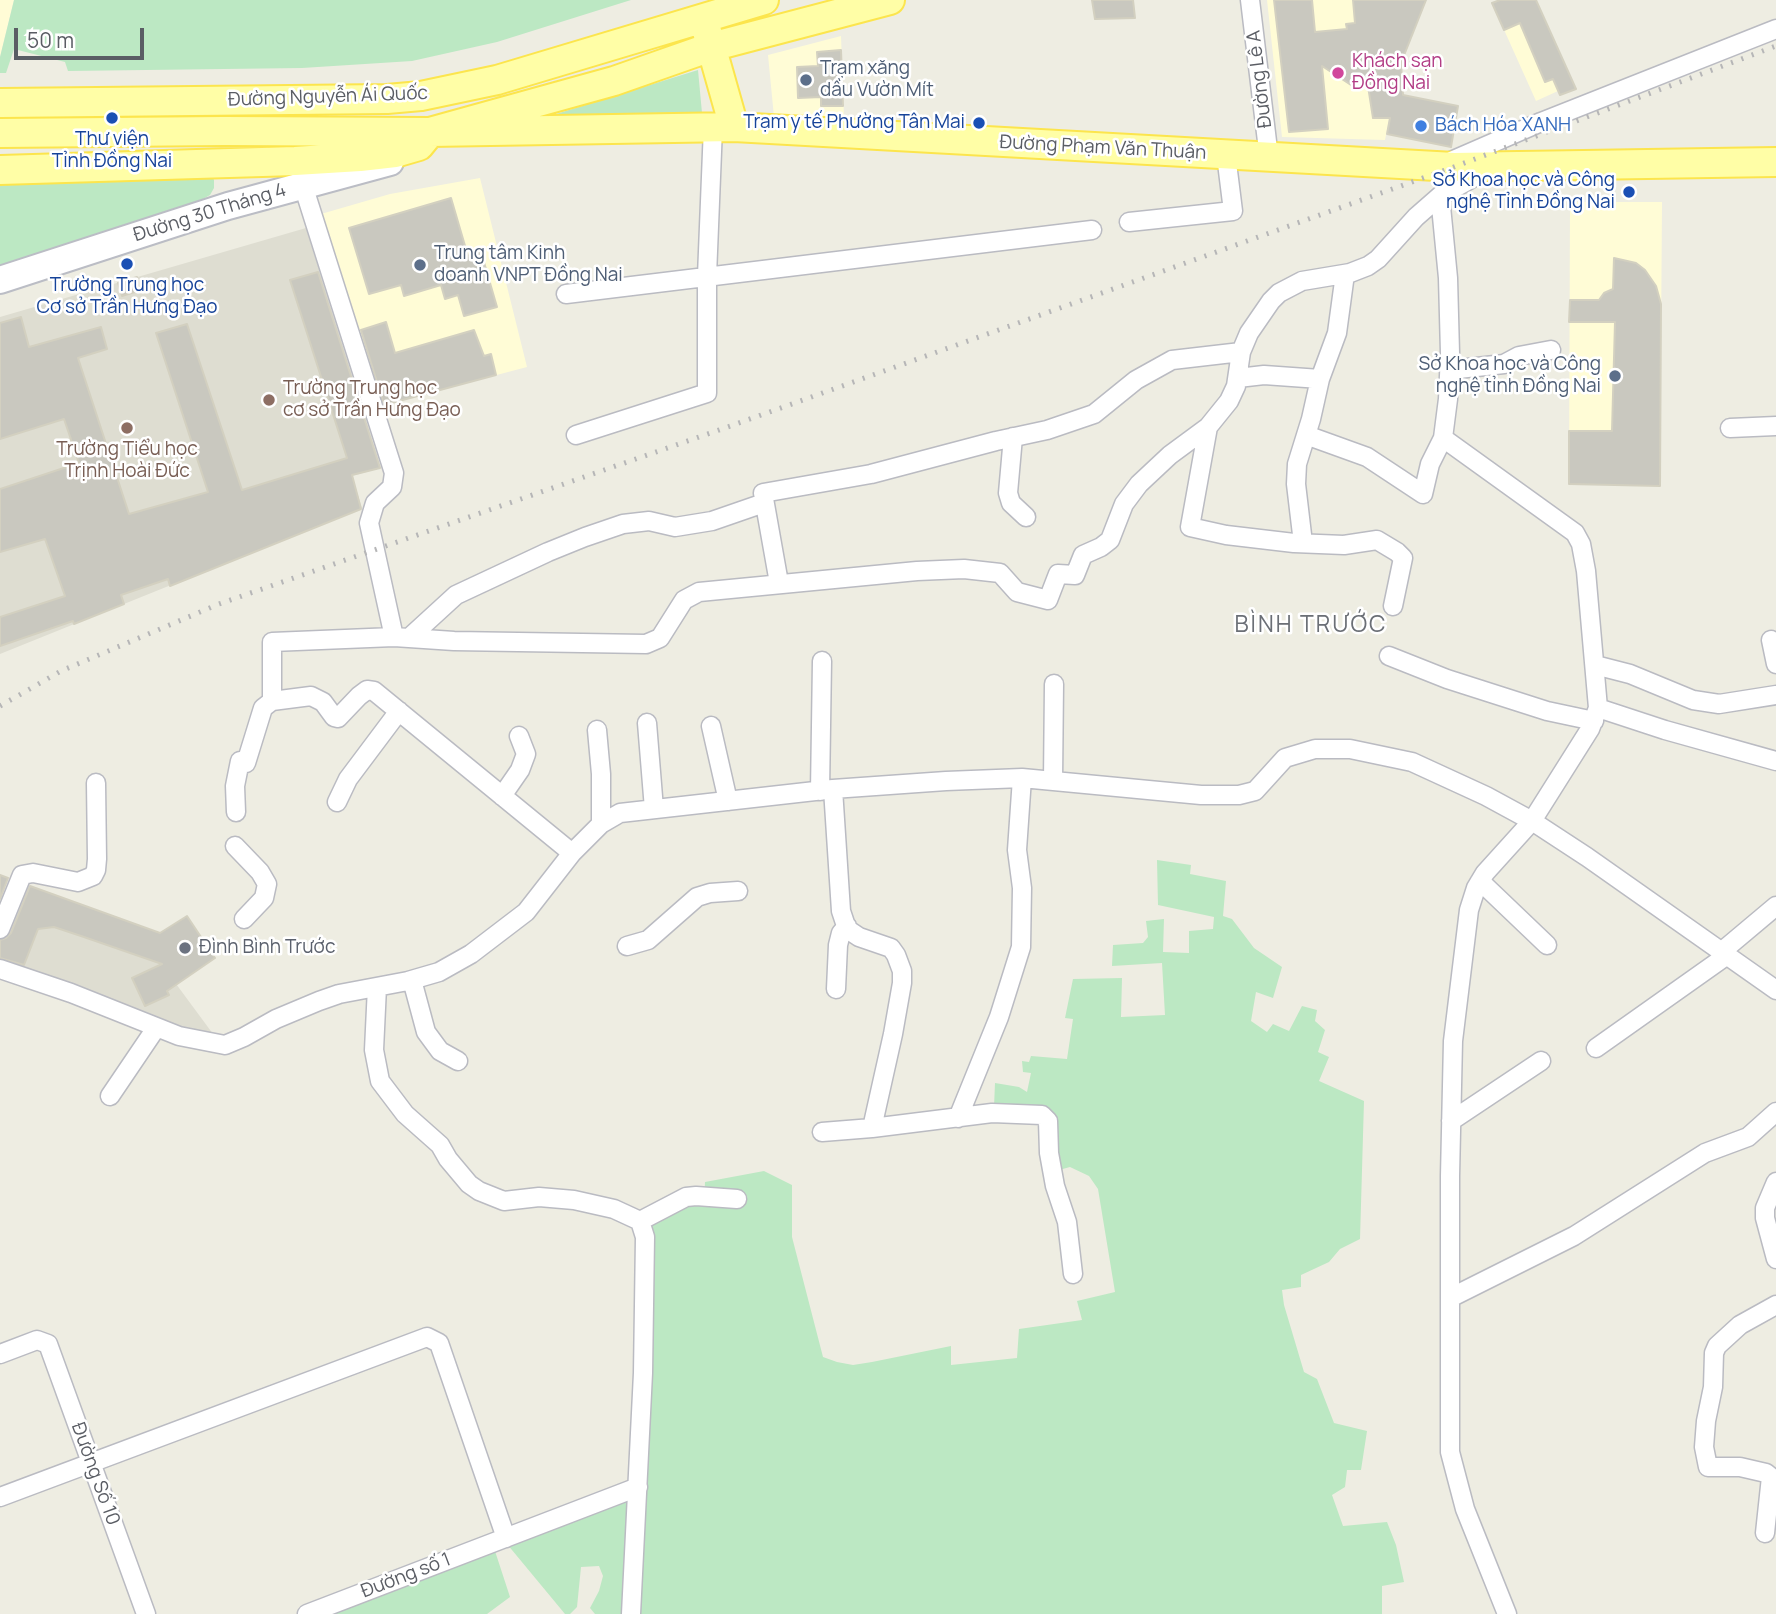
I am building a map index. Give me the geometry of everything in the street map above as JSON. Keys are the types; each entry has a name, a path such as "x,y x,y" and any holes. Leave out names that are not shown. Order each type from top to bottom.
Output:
{"main road":[{"name":"Đường Nguyễn Ái Quốc","path":"0,170 299,173 377,156 684,56 712,27 764,0"},
{"name":"Đường Nguyễn Ái Quốc","path":"0,103 421,96 712,27 890,0"},
{"path":"712,27 723,127"},
{"name":"Đường Phạm Văn Thuận","path":"425,139 723,127 1491,168 1776,162"},
{"name":"Đường Nguyễn Ái Quốc","path":"0,133 224,131 425,139"},
{"name":"Đường 30 Tháng 4","path":"0,280 228,206 299,173"}],"street":[{"name":"Đường Lê A","path":"1250,0 1269,158"},
{"path":"1439,166 1541,122 1776,29"},
{"path":"576,435 707,393 707,276 723,127"},
{"path":"1129,222 1233,211 1226,155"},
{"path":"272,701 272,642 401,637 454,641 646,644 660,638 666,631 681,603 691,595 708,590 917,571 964,569 1000,573 1017,592 1048,600 1058,574 1073,577 1083,555 1110,540 1124,504 1139,484 1170,455 1208,427 1229,401 1238,378 1241,352 1260,314 1279,293 1302,281 1345,274 1368,266 1440,196 1491,168"},
{"path":"299,173 394,473 392,487 375,503 369,523 401,637"},
{"path":"1306,435 1367,457 1423,494 1430,464 1443,438 1449,370 1448,278 1440,196"},
{"path":"566,294 1093,230"},
{"path":"1303,543 1296,475 1320,379 1337,333 1345,274"},
{"path":"1449,370 1504,364 1519,356 1550,350"},
{"path":"779,583 763,493 871,474 1046,430 1094,414 1136,380 1172,360 1241,352"},
{"path":"1238,378 1271,375 1320,379"},
{"path":"1730,428 1776,425"},
{"path":"1208,427 1190,527 1226,535 1303,543 1344,545 1377,540 1403,558 1392,606"},
{"path":"1013,437 1008,494 1011,503 1026,517"},
{"path":"1443,438 1575,533 1581,544 1586,570 1595,665 1596,715 1532,821 1480,881 1469,910 1453,1041 1448,1397 1450,1452 1465,1509 1507,1614"},
{"path":"401,637 456,595 585,537 623,524 649,521 675,527 712,521 764,503"},
{"path":"1770,640 1776,664"},
{"path":"1390,656 1447,679 1547,711 1596,715 1665,730 1776,761"},
{"path":"822,661 826,790 841,911 847,926 859,937 891,948 897,955 902,971 893,1034 872,1128"},
{"path":"1595,665 1630,674 1693,700 1719,704 1776,695"},
{"path":"1053,781 1054,684"},
{"path":"236,812 235,786 263,708 272,701 311,696 323,702 334,718 338,719 367,690 374,691 572,853"},
{"path":"337,802 348,779 399,711"},
{"path":"647,723 654,809"},
{"path":"710,726 728,801"},
{"path":"597,730 601,774 601,824"},
{"path":"502,796 520,770 526,754 519,736"},
{"path":"0,969 71,993 156,1028 225,1045 319,1001 339,994 439,972 471,954 526,912 572,853 601,824 620,814 826,790 1022,778 1201,795 1239,795 1255,791 1285,758 1315,749 1350,749 1412,762 1486,796 1532,821 1776,990"},
{"path":"958,1118 999,1017 1021,947 1022,888 1017,850 1022,778"},
{"path":"0,929 22,875 33,873 78,882 93,876 97,859 96,783"},
{"path":"235,846 260,872 267,884 264,898 244,919"},
{"path":"1480,881 1548,945"},
{"path":"627,946 648,940 697,897 738,891"},
{"path":"1596,1048 1723,955 1776,906"},
{"path":"836,989 838,945 841,933 847,926"},
{"path":"412,979 426,1031 440,1051 457,1061"},
{"path":"377,986 374,1050 380,1081 405,1114 440,1145 469,1184 479,1192 504,1201 539,1197 574,1200 614,1209 640,1221 645,1237 643,1373 632,1614"},
{"path":"110,1096 156,1028"},
{"path":"1451,1121 1541,1061"},
{"path":"822,1132 992,1114 1042,1115 1048,1121 1049,1153 1055,1186 1067,1222 1073,1274"},
{"path":"1450,1298 1574,1236 1705,1153 1748,1138 1775,1117"},
{"path":"1776,1182 1765,1208 1765,1218 1776,1259"},
{"path":"640,1221 686,1197 737,1199"},
{"path":"1765,1533 1773,1475 1740,1468 1707,1467 1704,1447 1717,1346 1740,1325 1776,1305"},
{"path":"0,1497 427,1337 439,1343 506,1538"},
{"name":"Đường Số 10","path":"0,1354 37,1340 48,1344 146,1614"},
{"name":"Đường số 1","path":"307,1614 638,1487"}],"shaded area":[{"path":"0,0 14,0 0,57"},
{"name":"Khách sạn Đồng Nai","path":"1267,0 1426,0 1401,63 1403,83 1396,83 1385,140 1282,137"},
{"path":"1500,0 1536,0 1576,89 1560,95 1558,91 1536,101 1492,3"},
{"name":"Trạm xăng dầu Vườn Mít","path":"841,36 844,117 774,117 768,55"},
{"name":"Trung tâm Kinh doanh VNPT Đồng Nai","path":"480,178 527,367 383,405 321,214 390,194"},
{"name":"Sở Khoa học và Công nghệ tỉnh Đồng Nai","path":"1570,202 1662,202 1660,486 1569,484"},
{"path":"306,228 381,468 352,476 362,508 0,654 0,317"},
{"path":"25,884 156,932 151,950 216,1038 190,1032 0,962 0,947"}],"green space":[{"path":"14,0 631,0 497,42 412,61 302,68 68,71 65,62 14,49 6,73 0,73 0,57"},
{"path":"698,70 702,113 553,115"},
{"path":"212,177 214,188 210,195 203,199 0,265 0,180"},
{"path":"1157,860 1191,865 1190,874 1226,881 1223,916 1232,919 1254,948 1282,967 1273,998 1256,992 1251,1021 1267,1032 1273,1024 1289,1031 1302,1006 1317,1010 1315,1021 1325,1030 1318,1052 1329,1057 1319,1081 1364,1101 1360,1239 1340,1249 1329,1262 1301,1275 1301,1287 1282,1290 1304,1372 1317,1379 1334,1423 1367,1431 1361,1470 1347,1470 1345,1487 1332,1495 1343,1526 1387,1522 1396,1545 1404,1582 1382,1586 1382,1614 595,1614 590,1608 603,1576 599,1566 581,1567 577,1607 570,1614 565,1614 507,1544 539,1535 644,1491 648,1223 675,1208 704,1202 705,1182 764,1171 792,1185 792,1237 823,1357 837,1362 853,1365 951,1346 951,1365 1017,1358 1019,1329 1082,1320 1077,1301 1115,1292 1098,1189 1089,1176 1070,1167 1059,1170 1053,1118 994,1107 995,1083 1019,1087 1027,1092 1031,1073 1023,1072 1022,1061 1029,1062 1031,1056 1067,1059 1073,1019 1065,1018 1073,979 1122,978 1121,1017 1165,1015 1162,963 1112,966 1113,945 1143,943 1148,937 1146,921 1164,919 1163,952 1189,953 1189,931 1213,929 1214,917 1158,905"},
{"path":"494,1548 510,1597 487,1614 325,1614"}],"building":[{"path":"1092,0 1133,0 1135,18 1095,19"},
{"name":"Khách sạn Đồng Nai","path":"1274,0 1312,0 1315,32 1347,29 1346,24 1355,23 1353,0 1426,0 1401,63 1403,95 1458,106 1451,147 1387,134 1390,118 1373,118 1364,77 1351,85 1322,66 1328,129 1289,132"},
{"path":"1500,0 1536,0 1576,89 1560,95 1553,79 1545,82 1520,23 1504,30 1492,3"},
{"path":"841,50 843,106 821,106 821,97 798,98 797,67 818,66 817,52"},
{"path":"451,198 468,256 481,252 497,307 464,316 458,295 445,299 441,285 404,296 401,285 369,294 349,228"},
{"path":"1614,258 1636,263 1645,270 1656,286 1661,304 1660,486 1569,484 1569,431 1612,431 1615,322 1569,322 1570,300 1599,300 1604,293 1613,289"},
{"path":"318,272 380,468 352,475 361,509 170,586 168,579 121,595 124,604 74,624 73,621 0,646 0,617 65,596 45,539 0,552 0,489 79,463 64,419 0,439 0,323 21,317 29,347 101,327 107,349 78,358 129,514 208,492 156,333 187,324 242,490 347,458 290,280"},
{"path":"137,277 141,290 122,296 118,283"},
{"path":"386,322 395,353 474,330 484,356 491,354 496,375 384,405 361,330"},
{"path":"0,875 8,878 0,899"},
{"path":"30,886 160,933 187,916 215,958 167,991 169,995 145,1006 132,978 162,964 54,927 38,929 24,965 0,958 0,940 11,933"}],"railway":[{"path":"0,706 61,671 219,604 722,429 1451,168 1776,46"}],"place":[{"name":"Khách sạn Đồng Nai","path":"1338,73"},
{"name":"Trạm xăng dầu Vườn Mít","path":"806,80"},
{"name":"Thư viện Tỉnh Đồng Nai","path":"112,118"},
{"name":"Trạm y tế Phường Tân Mai","path":"979,123"},
{"name":"Bách Hóa XANH","path":"1421,126"},
{"name":"Sở Khoa học và Công nghệ Tỉnh Đồng Nai","path":"1629,192"},
{"name":"Trường Trung học Cơ sở Trần Hưng Đạo","path":"127,264"},
{"name":"Trung tâm Kinh doanh VNPT Đồng Nai","path":"420,265"},
{"name":"Sở Khoa học và Công nghệ tỉnh Đồng Nai","path":"1615,376"},
{"name":"Trường Trung học cơ sở Trần Hưng Đạo","path":"269,400"},
{"name":"Trường Tiểu học Trịnh Hoài Đức","path":"127,428"},
{"name":"Đình Bình Trước","path":"185,948"}],"district":[{"name":"BÌNH TRƯỚC","path":"1311,626"}]}
